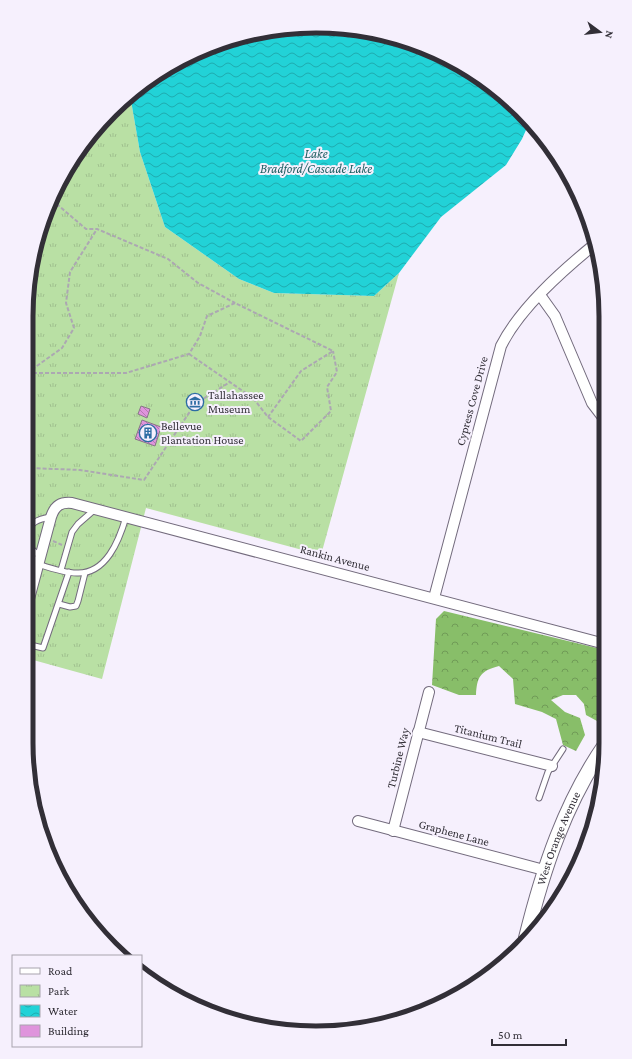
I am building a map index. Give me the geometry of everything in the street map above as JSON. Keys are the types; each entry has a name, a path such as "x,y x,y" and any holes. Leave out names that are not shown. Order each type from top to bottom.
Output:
{"main road":[{"name":"West Orange Avenue","path":"528,931 544,870 559,830 573,799 598,756"}],"street":[{"name":"Cypress Cove Drive","path":"434,598 497,357 507,334 514,323 540,295 590,248"},
{"path":"540,295 555,316 592,403 599,411"},
{"name":"Rankin Avenue","path":"51,517 58,505 72,503 599,642"},
{"path":"33,583 51,517"},
{"name":"Turbine Way","path":"393,830 429,692"},
{"name":"Titanium Trail","path":"418,732 552,766"},
{"name":"Graphene Lane","path":"358,821 544,870"}],"lane":[{"path":"61,570 72,532 95,509"},
{"path":"33,522 37,519 51,517"},
{"path":"33,551 39,560 61,570 85,573 102,565 123,529 126,517"},
{"path":"33,646 44,648 69,572"},
{"path":"59,604 70,607 76,606 85,573"},
{"path":"539,798 545,778 563,749"}],"path":[{"path":"57,204 86,229 97,229 168,259 198,283 235,303 333,351"},
{"path":"33,369 62,348 74,328 66,303 70,272 97,229"},
{"path":"33,373 126,373 189,354 200,336 207,316 235,303"},
{"path":"268,417 301,371 333,351"},
{"path":"189,354 253,398 268,417 301,441 330,411 327,387 337,372 333,351"},
{"path":"33,468 80,470 144,480 195,404 230,382"},
{"path":"50,540 68,548"}],"green space":[{"name":"Tallahassee Museum","path":"131,101 140,152 165,227 239,279 274,293 374,296 399,273 321,555 146,508 102,679 33,660 33,316 35,279 38,261 48,225 62,191 71,174 91,144 103,129"},
{"path":"444,611 599,649 599,719 597,721 586,715 584,704 576,695 563,695 551,700 565,712 580,718 585,735 576,751 563,745 556,719 542,712 515,704 513,679 499,666 488,670 481,676 477,684 476,695 459,695 432,685 436,619"}],"water":[{"name":"Lake Bradford/Cascade Lake","path":"316,33 353,35 371,38 407,48 441,62 458,71 503,103 527,127 522,139 506,165 441,217 399,273 374,296 274,293 239,279 165,227 140,152 131,101 159,81 191,62 225,48 261,38 279,35"}],"building":[{"path":"141,406 150,409 147,418 138,414"},
{"name":"Bellevue Plantation House","path":"142,420 161,427 155,446 135,439"}],"place":[{"name":"Tallahassee Museum","path":"195,402"},
{"name":"Bellevue Plantation House","path":"148,433"}]}
